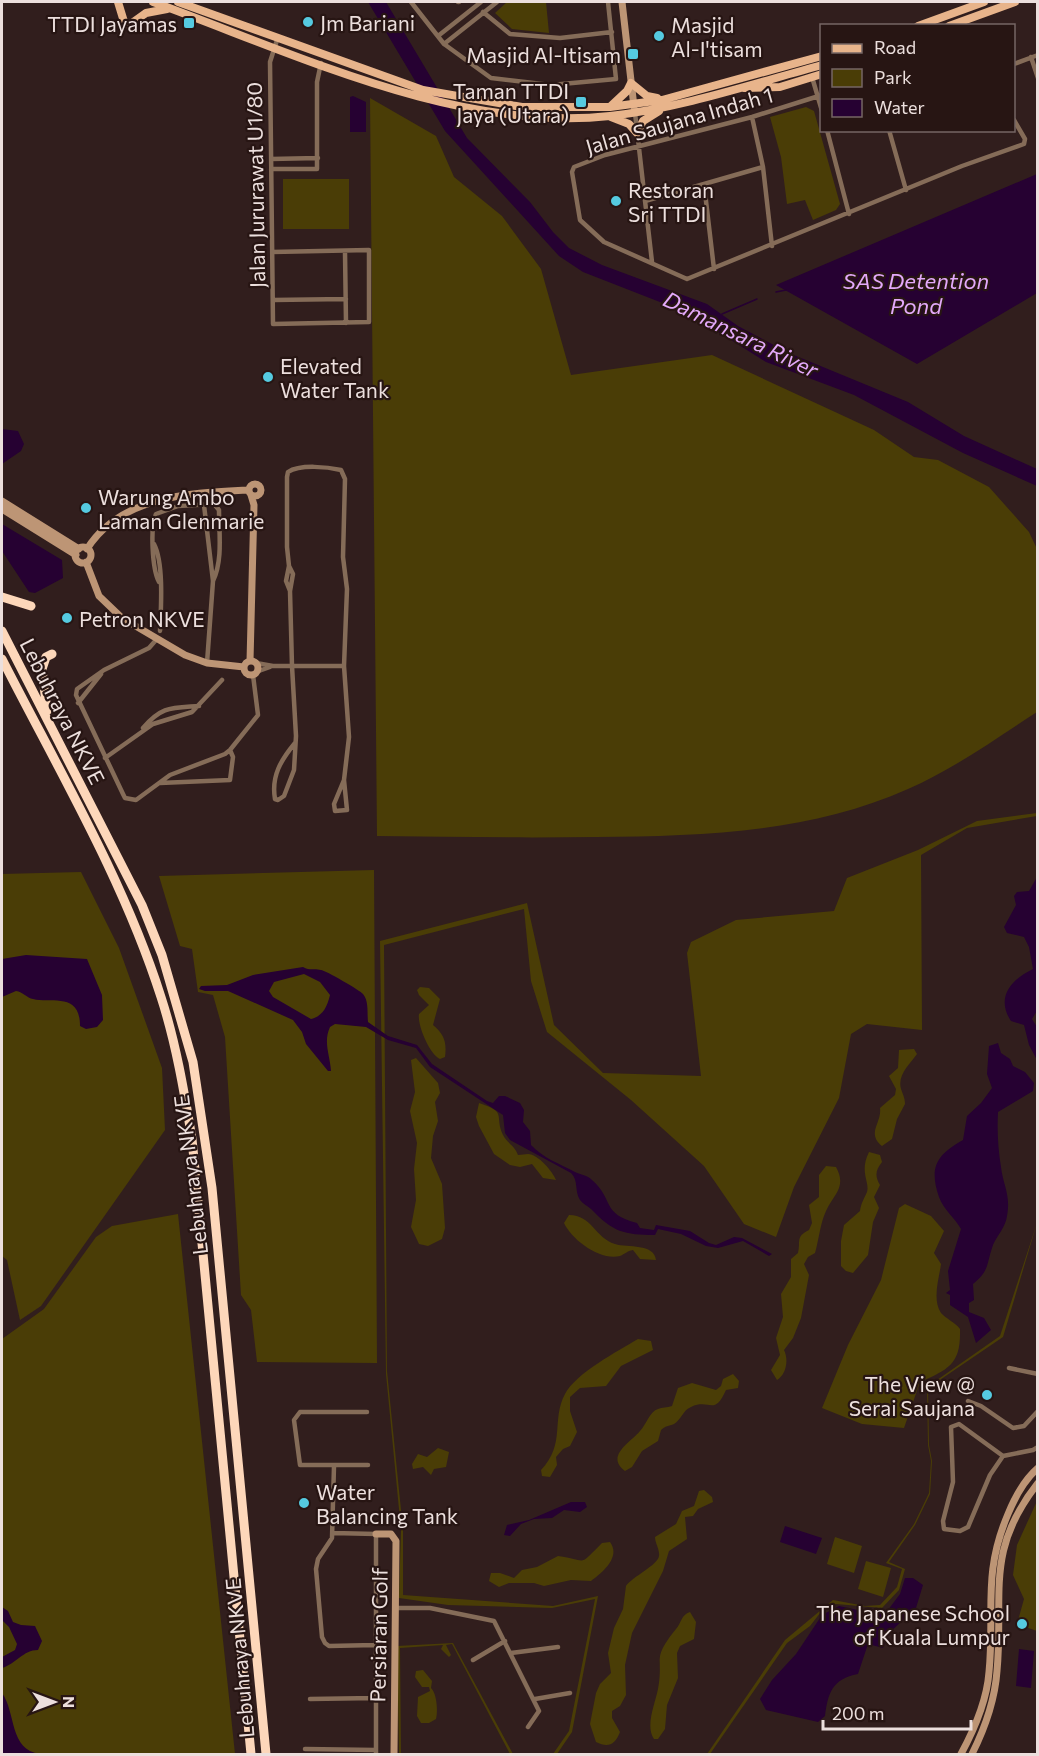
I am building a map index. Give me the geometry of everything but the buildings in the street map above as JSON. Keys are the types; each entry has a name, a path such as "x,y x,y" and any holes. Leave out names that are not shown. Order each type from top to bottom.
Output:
{"highway":[{"path":"2,597 31,606"},
{"name":"Lebuhraya NKVE","path":"2,632 152,928 176,1002 198,1087 212,1188 266,1755"},
{"path":"52,654 43,663 44,701 64,752"},
{"name":"Lebuhraya NKVE","path":"2,659 119,888 143,947 174,1043 192,1139 251,1755"}],"main road":[{"path":"118,2 128,24 152,11 172,8"},
{"path":"153,2 274,47 427,99 474,110 555,119 608,117 635,113 820,57"},
{"path":"178,2 392,80 469,100 553,109 663,104 737,88 820,66"},
{"path":"924,24 984,2"},
{"path":"954,24 1015,2"},
{"path":"737,88 780,87 820,75"},
{"path":"610,107 627,91 631,82 647,96 663,104"},
{"path":"608,117 629,124 637,133 643,121 663,104"}],"street":[{"path":"411,2 444,44 485,75 500,81 551,85 615,81 617,78 608,2"},
{"path":"438,36 481,2"},
{"path":"444,44 496,2"},
{"path":"622,2 652,262 684,279 772,246 1025,142 1015,122"},
{"path":"483,12 510,34 560,38 612,32"},
{"name":"Jalan Jururawat U1/80","path":"278,37 270,62 273,324 346,323"},
{"path":"1015,64 1038,55"},
{"path":"1031,57 1038,78"},
{"path":"271,169 317,169 317,82 321,63"},
{"path":"812,77 820,96"},
{"name":"Jalan Saujana Indah 1","path":"652,262 604,242 580,220 572,172 574,167 639,146 752,117 820,96"},
{"path":"752,117 763,167 772,246"},
{"path":"828,132 849,214"},
{"path":"890,132 906,190"},
{"path":"271,159 318,159"},
{"path":"645,201 763,167"},
{"path":"704,184 714,269"},
{"path":"272,252 369,250 369,322 346,323 345,252"},
{"path":"273,300 346,299"},
{"path":"295,743 276,772 274,792 275,799 278,800 284,796 294,770 295,743 290,591 293,574 289,566 287,477 291,470 341,470 344,474 343,557 347,590 344,666 349,737 344,780 347,810 335,811 334,804 344,780"},
{"path":"2,501 81,551 91,557 86,562 80,562 81,551 105,528 145,504 195,493 252,493 254,505 253,662 258,715 225,754 175,773 136,800 125,798 78,703 78,689 104,670 149,648 156,640"},
{"path":"160,631 159,582 161,572 159,553 154,544 156,514 178,506 214,504 219,510 219,556 218,568 213,581"},
{"path":"204,505 213,581 207,663"},
{"path":"2,509 81,551"},
{"path":"211,556 219,556"},
{"path":"86,562 99,596 122,618 156,640 207,663 244,667 253,662 273,666 344,666"},
{"path":"244,667 246,673 255,673 273,666"},
{"path":"78,703 104,670"},
{"path":"105,758 153,724 192,712 222,680"},
{"path":"139,732 156,713 176,707 200,706"},
{"path":"159,783 230,780 234,757 230,750"},
{"path":"175,773 180,781 185,782"},
{"path":"1009,1368 1038,1374"},
{"path":"968,1401 981,1406 1013,1428 1024,1426 1038,1411"},
{"path":"368,1412 296,1414 294,1420 298,1462 303,1466 368,1465"},
{"path":"1003,1456 970,1430 959,1424 951,1427 953,1482 943,1521 944,1529 960,1532 968,1527 990,1475 1003,1456 1027,1452 1038,1447"},
{"path":"334,1466 333,1533 330,1543 318,1559 316,1569 322,1637 329,1646 375,1645"},
{"path":"961,1755 974,1728 989,1671 990,1579 999,1533 1014,1498 1038,1468"},
{"path":"972,1755 986,1723 998,1672 1000,1564 1007,1537 1023,1502 1038,1483"},
{"path":"305,1749 376,1752 376,1534 333,1533"},
{"name":"Persiaran Golf","path":"376,1534 391,1534 396,1541 394,1755"},
{"path":"395,1608 430,1608 471,1618 492,1620 535,1699 539,1711 528,1727"},
{"path":"472,1660 505,1641"},
{"path":"511,1653 558,1647"},
{"path":"535,1699 570,1693"},
{"path":"310,1699 375,1698"}],"green space":[{"path":"507,2 546,2 549,33 512,29 495,13"},
{"path":"370,98 436,136 454,177 502,216 541,269 571,375 712,355 874,430 914,457 938,460 989,487 1029,532 1037,549 1037,712 958,763 908,789 871,804 794,823 716,833 676,835 377,836"},
{"path":"806,107 814,111 840,204 836,210 813,220 805,200 787,204 781,157 770,117"},
{"path":"283,179 349,179 349,229 283,229"},
{"path":"1037,813 1037,816 967,828 921,855 922,1030 867,1024 851,1034 839,1098 794,1187 776,1237 744,1224 704,1166 631,1100 547,1032 531,981 524,909 384,945 387,1371 403,1530 403,1595 553,1606 598,1596 572,1732 557,1754 553,1754 569,1731 595,1599 552,1608 448,1605 399,1598 401,1530 386,1374 380,941 527,903 554,1025 603,1073 701,1076 687,953 691,942 736,920 834,911 847,878 918,850 977,821"},
{"path":"374,870 377,1363 257,1362 251,1310 241,1295 225,1037 213,995 198,992 192,949 180,946 159,876"},
{"path":"81,872 119,948 162,1068 165,1130 41,1306 20,1320 7,1260 2,1256 2,874"},
{"path":"420,987 429,988 440,999 433,1025 442,1035 446,1047 445,1057 440,1059 428,1046 420,1025 419,1014 429,1005 419,995 417,990"},
{"path":"914,1049 917,1054 905,1070 900,1084 905,1104 897,1119 892,1139 882,1146 875,1137 875,1132 880,1108 895,1095 896,1089 889,1076 898,1068 899,1050"},
{"path":"416,1058 438,1083 440,1093 435,1102 438,1121 433,1136 431,1158 442,1184 445,1228 442,1239 428,1246 419,1244 411,1227 416,1200 414,1169 417,1143 410,1111 415,1092 411,1060"},
{"path":"479,1103 497,1112 503,1135 518,1155 528,1154 536,1157 548,1168 556,1180 543,1178 532,1164 520,1167 510,1165 494,1154 476,1117"},
{"path":"869,1152 880,1155 882,1162 876,1174 880,1185 874,1197 879,1208 873,1222 868,1255 853,1273 841,1266 841,1241 844,1225 860,1211 867,1192 865,1165"},
{"path":"826,1166 836,1167 840,1185 824,1216 815,1253 808,1257 804,1264 809,1275 801,1318 793,1338 784,1350 786,1367 783,1375 777,1380 771,1370 780,1355 776,1338 783,1317 781,1294 791,1277 791,1259 798,1253 800,1237 809,1230 812,1223 809,1205 819,1197 819,1175"},
{"path":"905,1204 931,1216 944,1231 934,1253 941,1264 937,1302 941,1313 960,1329 960,1341 951,1364 946,1369 920,1382 904,1428 862,1424 822,1408 848,1345 881,1280 899,1208"},
{"path":"178,1214 235,1754 2,1754 2,1339 44,1309 96,1237 112,1226"},
{"path":"569,1215 583,1219 608,1241 651,1251 656,1260 640,1259 633,1250 612,1257 588,1248 568,1230 564,1223"},
{"path":"1037,1223 1003,1337 928,1388 929,1445 932,1461 930,1494 915,1525 889,1562 905,1569 899,1590 882,1608 836,1604 824,1608 810,1626 787,1643 710,1754 707,1754 785,1640 833,1600 865,1606 880,1605 897,1587 902,1569 886,1563 914,1524 929,1493 931,1461 928,1445 927,1387 1000,1336"},
{"path":"638,1339 651,1341 653,1350 621,1366 606,1386 580,1388 570,1397 570,1411 577,1432 570,1446 563,1449 556,1457 557,1465 550,1477 542,1476 541,1470 549,1460 556,1441 561,1404 570,1386 598,1363"},
{"path":"733,1374 739,1381 738,1388 726,1390 715,1405 703,1404 688,1408 674,1424 661,1430 658,1441 642,1451 632,1467 625,1471 619,1465 618,1455 621,1450 640,1431 655,1410 672,1406 678,1388 692,1383 716,1390 721,1386 723,1379"},
{"path":"438,1448 449,1452 446,1467 434,1469 431,1475 423,1467 413,1469 412,1464 418,1454 427,1457"},
{"path":"704,1490 712,1497 713,1502 698,1509 693,1516 685,1517 687,1539 669,1551 663,1571 632,1633 625,1665 626,1695 620,1706 612,1711 612,1718 620,1732 611,1744 600,1744 596,1742 590,1724 596,1693 600,1684 611,1673 608,1653 614,1628 623,1609 626,1586 658,1560 655,1537 676,1524 682,1511 694,1506 699,1491"},
{"path":"1037,1501 1037,1631 1017,1624 1024,1599 1013,1575 1017,1545"},
{"path":"835,1537 862,1546 854,1573 827,1564"},
{"path":"610,1542 613,1548 612,1559 605,1569 591,1581 571,1580 544,1586 534,1583 509,1583 499,1587 489,1581 491,1573 500,1573 514,1578 522,1570 537,1567 558,1556 582,1560 602,1543"},
{"path":"866,1561 891,1568 883,1597 858,1589"},
{"path":"690,1612 696,1622 694,1639 680,1646 677,1653 678,1678 667,1705 665,1729 658,1739 654,1739 650,1728 658,1689 661,1653 683,1617"},
{"path":"453,1643 513,1754 510,1754 452,1644 446,1645 451,1655 449,1657 441,1649 443,1645 400,1648 401,1754 399,1754 397,1646"},
{"path":"423,1670 432,1681 431,1688 435,1694 436,1719 429,1723 421,1723 417,1716 418,1697 430,1691 429,1687 422,1687 415,1677 416,1671"}],"water":[{"name":"Damansara River","path":"368,2 386,2 467,138 530,202 553,232 569,248 602,265 707,304 738,326 789,353 908,402 964,436 1037,469 1037,486 963,453 854,395 766,362 688,313 583,272 559,256 445,131"},
{"path":"353,96 366,102 366,132 350,132 350,97"},
{"name":"SAS Detention Pond","path":"1037,174 1037,293 917,364 776,285"},
{"path":"2,429 18,431 24,444 21,451 2,464"},
{"path":"2,524 62,560 63,578 35,593 29,592 2,551"},
{"path":"1037,877 1038,1009 1032,1019 1037,1027 1037,1060 1029,1045 1024,1025 1011,1021 1005,1004 1008,990 1018,978 1033,969 1029,947 1024,937 1007,933 1004,927 1016,905 1014,896 1017,892 1029,891"},
{"path":"26,955 87,959 102,995 103,1020 97,1027 86,1029 80,1026 79,1015 70,1003 33,999 16,991 2,997 2,959"},
{"path":"303,967 319,969 356,989 363,994 366,1000 368,1022 388,1036 417,1045 432,1064 487,1101 493,1103 499,1096 505,1096 520,1103 524,1110 523,1122 530,1131 531,1145 541,1154 590,1178 618,1215 637,1223 640,1228 654,1230 656,1225 690,1231 716,1245 734,1237 742,1238 772,1254 769,1256 743,1241 718,1248 706,1246 681,1234 658,1229 655,1235 620,1231 606,1223 580,1200 575,1179 571,1173 510,1140 505,1133 503,1115 430,1067 416,1048 388,1040 366,1027 335,1024 330,1027 327,1038 331,1071 328,1071 306,1044 302,1032 293,1020 228,991 199,989 201,986 227,985 253,975","holes":["304,974 320,982 330,995 324,1010 319,1016 311,1019 273,997 269,991 274,982"]},
{"path":"998,1043 1001,1053 1010,1059 1013,1066 1025,1072 1034,1083 1033,1091 998,1112 999,1153 1008,1209 1005,1223 993,1245 987,1267 973,1284 974,1300 969,1303 969,1312 984,1318 991,1330 976,1343 968,1317 950,1305 950,1295 946,1293 950,1290 948,1271 961,1229 941,1201 936,1187 935,1170 946,1151 963,1140 967,1116 992,1088 987,1074 989,1046"},
{"path":"571,1502 585,1502 587,1507 580,1512 564,1510 552,1518 534,1519 521,1524 510,1536 504,1535 507,1525 529,1520"},
{"path":"785,1526 822,1538 816,1554 780,1542"},
{"path":"905,1578 913,1578 923,1585 916,1608 888,1634 883,1648 868,1644 858,1674 842,1679 833,1688 825,1716 818,1722 766,1710 760,1699 772,1680 796,1654 822,1615 839,1606 867,1612 888,1610 900,1594"},
{"path":"2,1607 8,1611 13,1622 35,1626 42,1641 38,1650 28,1652 2,1668 2,1657 15,1650 17,1644 9,1627 2,1620"},
{"path":"1019,1649 1034,1651 1031,1688 1016,1686"},
{"path":"2,1693 18,1738 30,1751 40,1754 2,1754"}],"waterway":[{"path":"776,292 786,290"},
{"name":"Damansara River","path":"722,314 757,299"}],"place":[{"name":"Jm Bariani","path":"308,22"},
{"name":"TTDI Jayamas","path":"189,23"},
{"name":"Masjid Al-I'tisam","path":"659,36"},
{"name":"Masjid Al-Itisam","path":"633,54"},
{"name":"Taman TTDI Jaya (Utara)","path":"581,102"},
{"name":"Restoran Sri TTDI","path":"616,201"},
{"name":"Elevated Water Tank","path":"268,377"},
{"name":"Warung Ambo Laman Glenmarie","path":"86,508"},
{"name":"Petron NKVE","path":"67,618"},
{"name":"The View @ Serai Saujana","path":"987,1395"},
{"name":"Water Balancing Tank","path":"304,1503"},
{"name":"The Japanese School of Kuala Lumpur","path":"1022,1624"}]}
